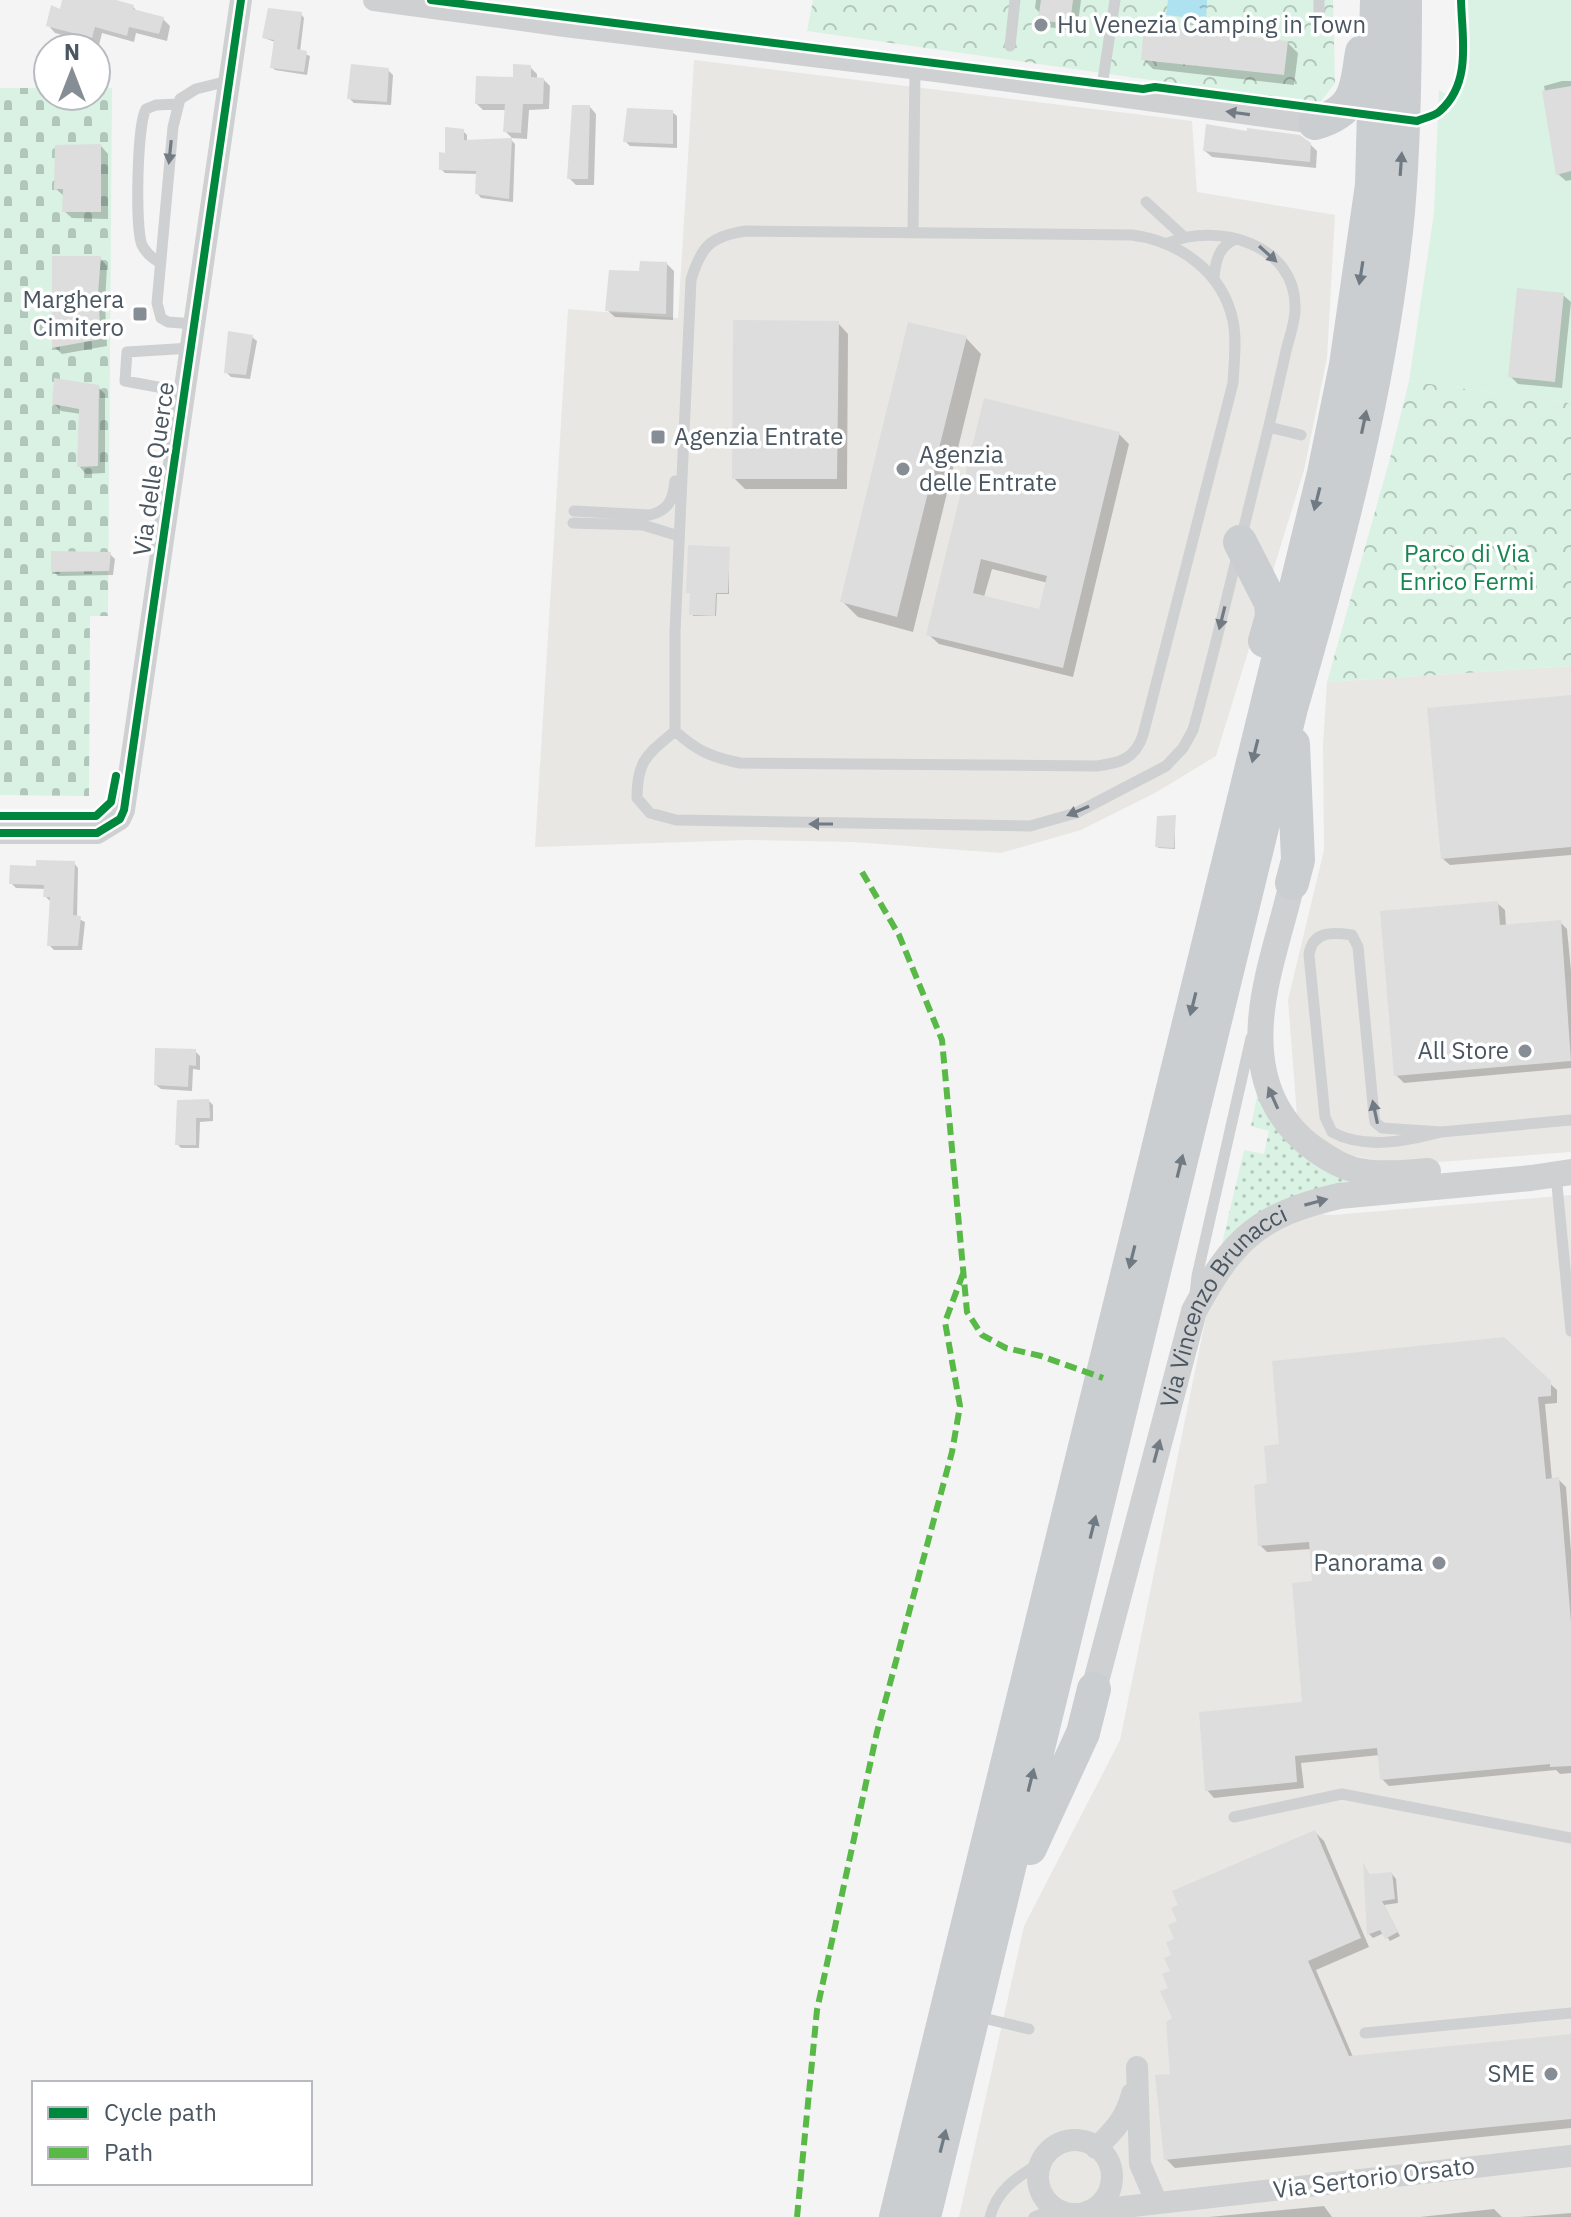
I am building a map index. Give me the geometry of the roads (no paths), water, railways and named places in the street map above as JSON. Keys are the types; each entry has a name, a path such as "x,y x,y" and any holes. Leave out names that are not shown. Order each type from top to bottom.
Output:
{"main road":[{"path":"1315,123 1337,117 1350,102 1358,81 1366,0"},
{"path":"924,2217 998,1917 1277,712 1346,365 1372,185 1377,0"},
{"path":"896,2217 1277,712 1350,489 1390,278 1404,126 1405,0"},
{"path":"1240,542 1271,603 1272,611 1256,685 1277,712 1298,860 1292,883"},
{"path":"998,1917 1083,1733 1094,1689"}],"street":[{"name":"Via delle Querce","path":"0,833 97,833 109,829 120,819 124,810 241,0"},
{"path":"374,0 1315,123"},
{"path":"1292,883 1264,1000 1260,1059 1268,1089 1297,1136 1336,1164 1365,1172 1563,1168"},
{"name":"Via Vincenzo Brunacci","path":"1094,1689 1194,1311 1217,1269 1241,1240 1274,1217 1309,1203 1339,1196 1563,1168"},
{"path":"1096,2148 1118,2127 1127,2113 1137,2072 1140,2164 1153,2194"},
{"path":"1139,2134 1134,2149 1111,2169 1111,2183 1100,2205 1077,2214 1044,2213 1047,2202 1038,2183 1041,2162 1047,2153 1065,2142 1087,2142 1096,2148 1111,2169 1141,2192 1177,2201"},
{"name":"Via Sertorio Orsato","path":"1089,2211 1571,2156"}],"lane":[{"path":"1010,46 1015,0"},
{"path":"1101,93 1115,0"},
{"path":"1319,0 1319,18"},
{"path":"913,233 915,69"},
{"path":"195,324 168,322 161,318 157,303 173,127 180,99 196,89 228,81"},
{"path":"159,262 148,254 139,235 141,130 146,109 177,104"},
{"path":"1146,202 1183,236"},
{"path":"746,231 1132,235 1168,243 1202,266 1214,279 1227,302 1234,324 1233,383 1143,735 1139,746 1125,760 1097,766 740,763 712,757 675,731 675,632 691,280 697,259 709,243 725,234 746,231"},
{"path":"675,731 653,750 637,772 637,798 650,813 662,818 765,823 1030,826 1076,813 1166,766 1183,748 1193,730 1295,310 1291,285 1283,269 1258,245 1237,239 1183,236 1168,243"},
{"path":"1214,279 1224,246 1237,239"},
{"path":"125,381 127,352 191,348"},
{"path":"111,363 126,360"},
{"path":"111,384 125,381 185,392"},
{"path":"1269,427 1301,435"},
{"path":"679,536 643,525 574,517 650,515 668,507 674,492 676,465 683,438"},
{"path":"1441,1132 1408,1141 1356,1142 1332,1132 1325,1117 1309,955 1311,942 1316,938 1327,934 1347,934 1355,938 1375,1122 1382,1128 1389,1131 1441,1132 1571,1120"},
{"path":"1194,1311 1197,1276 1255,1020 1264,1000"},
{"path":"1563,1168 1571,1331"},
{"path":"1234,1817 1342,1794 1571,1838"},
{"path":"1365,2033 1571,2013"},
{"path":"974,2016 1029,2029"},
{"path":"990,2217 994,2203 1013,2180 1041,2162"}],"water":[{"path":"1168,0 1207,0 1206,20 1166,15"}],"place":[{"name":"Hu Venezia Camping in Town","path":"1041,25"},
{"name":"Marghera Cimitero","path":"140,314"},
{"name":"Agenzia Entrate","path":"658,437"},
{"name":"Agenzia delle Entrate","path":"903,469"},
{"name":"All Store","path":"1525,1051"},
{"name":"Panorama","path":"1439,1563"},
{"name":"SME","path":"1551,2074"}],"park label":[{"name":"Parco di Via Enrico Fermi","path":"1467,568"}]}
